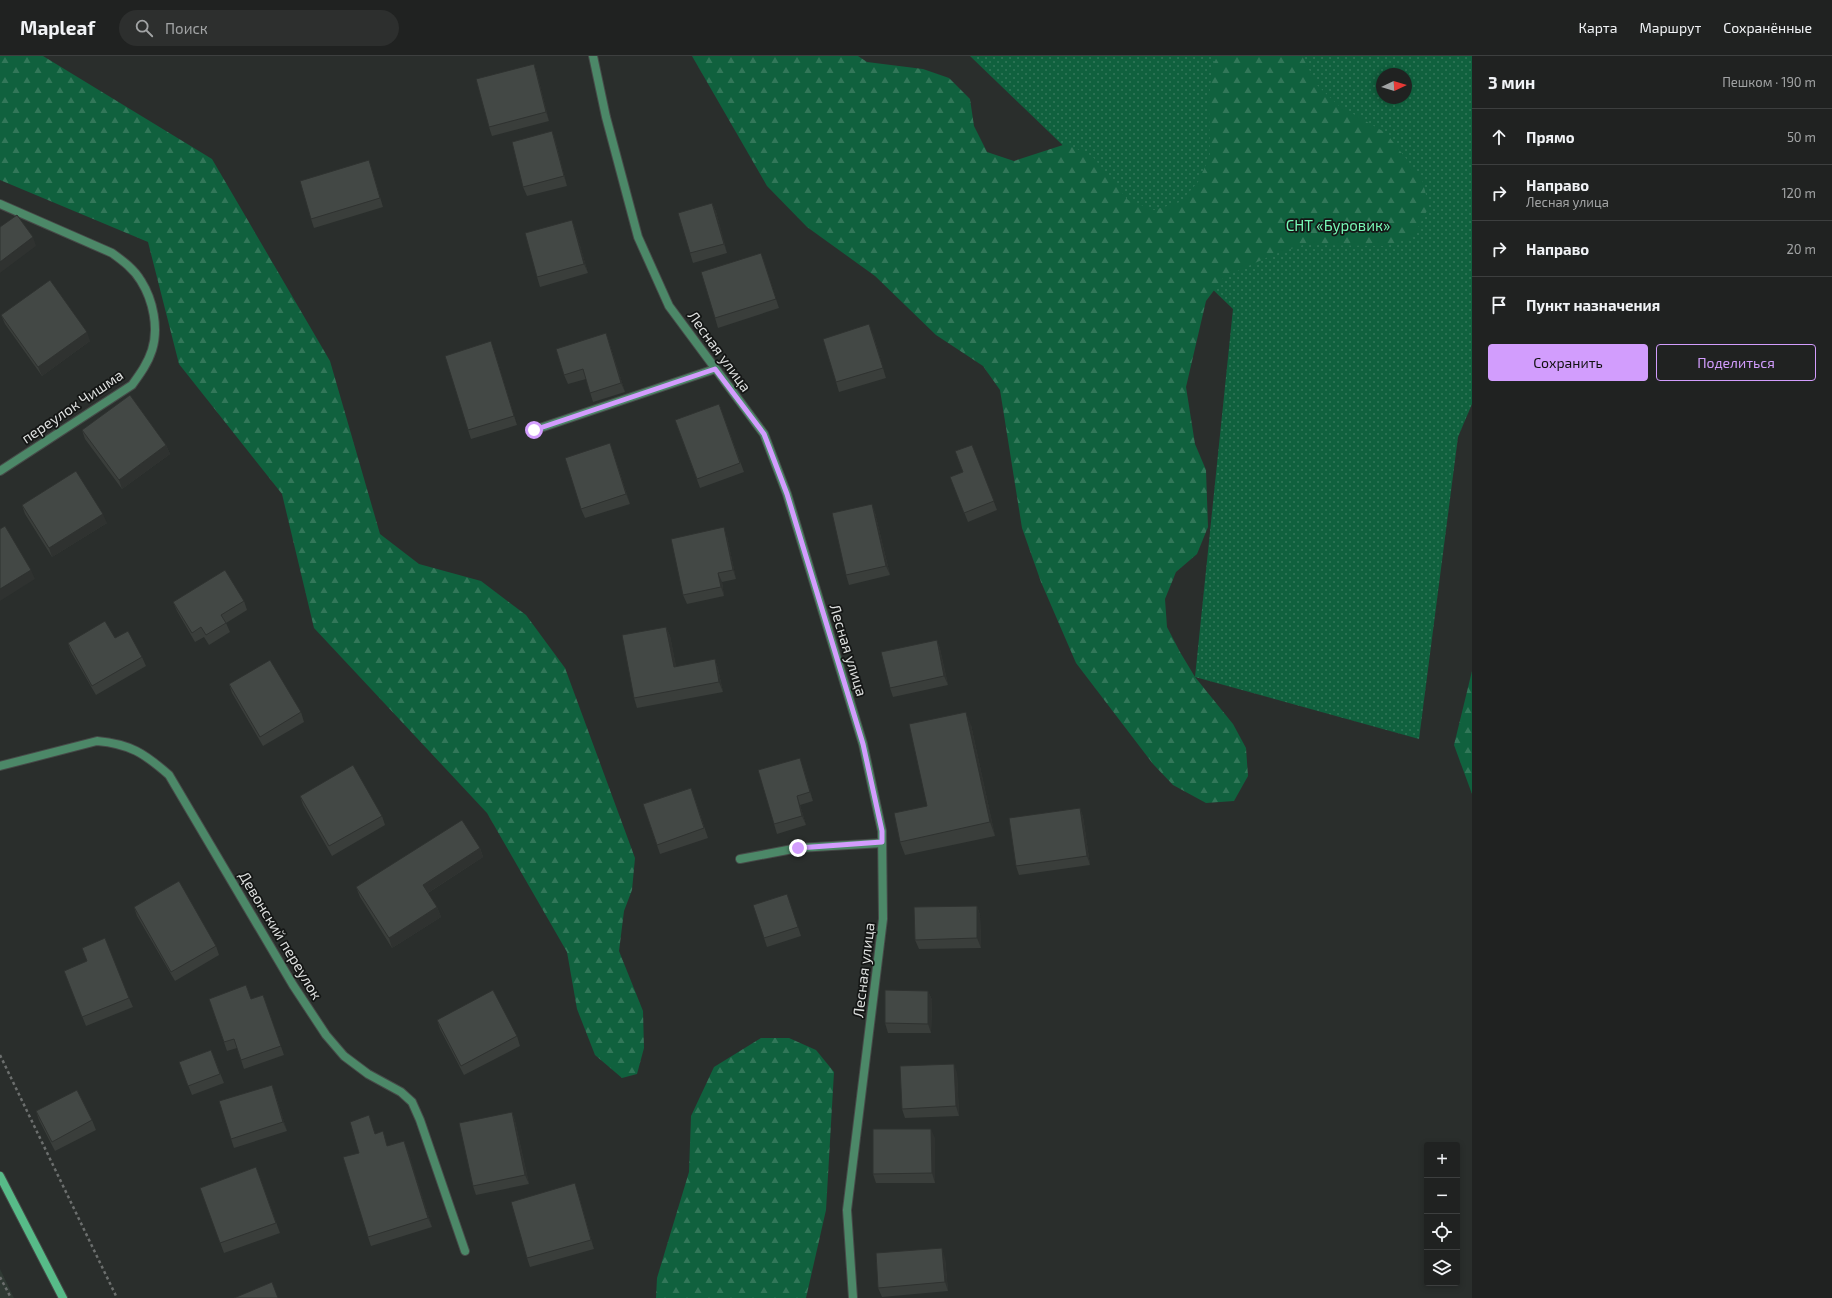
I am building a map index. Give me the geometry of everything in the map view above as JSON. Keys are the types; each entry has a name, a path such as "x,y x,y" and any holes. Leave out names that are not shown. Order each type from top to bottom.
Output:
{"main road":[{"path":"0,1176 63,1298"}],"street":[{"name":"Лесная улица","path":"593,56 606,117 638,237 669,306 764,434 787,494 863,744 882,831 883,919 847,1210 854,1298"},
{"name":"переулок Чишма","path":"0,204 112,253 128,264 141,280 151,300 155,326 152,349 144,368 132,385 0,471"},
{"path":"534,430 715,369"},
{"name":"Девонский переулок","path":"0,766 97,742 113,743 130,748 149,758 169,775 293,985 326,1035 344,1056 368,1074 401,1092 412,1102 420,1120 465,1252"},
{"path":"740,859 798,848 882,842"}],"path":[{"path":"0,1055 117,1298"},
{"path":"0,1277 11,1298"}],"shaded area":[{"path":"0,1269 14,1298 0,1298"}],"green space":[{"path":"0,56 43,56 212,159 330,361 380,534 419,564 481,581 526,615 565,668 635,858 632,890 624,911 619,951 643,1011 644,1048 637,1074 622,1078 595,1055 577,1009 567,952 487,813 314,628 282,494 179,364 148,242 0,180"},
{"path":"692,56 858,56 867,62 923,69 949,78 970,99 974,126 987,152 1014,161 1066,144 1092,156 1128,200 1154,210 1180,202 1198,182 1210,156 1209,99 1212,69 1217,56 1302,56 1317,85 1338,105 1386,133 1422,179 1429,207 1413,237 1387,246 1303,245 1275,254 1224,277 1206,301 1186,387 1195,444 1206,470 1208,527 1197,554 1176,572 1165,599 1167,627 1180,652 1195,677 1233,724 1246,748 1248,776 1234,801 1206,803 1173,785 1153,764 1076,663 1041,582 1022,528 1000,390 983,366 936,335 875,276 807,227 767,186"},
{"name":"СНТ «Буровик»","path":"970,56 1472,56 1472,404 1458,437 1419,739 1195,677 1233,309"},
{"path":"1472,671 1472,794 1454,745"},
{"path":"761,1038 789,1038 816,1050 834,1072 826,1210 806,1298 656,1298 657,1278 689,1172 691,1116 714,1067"}],"building":[{"path":"534,64 546,112 489,127 476,79"},
{"path":"552,131 564,176 523,187 512,142"},
{"path":"369,160 380,198 311,219 300,181"},
{"path":"712,203 724,244 690,253 678,213"},
{"path":"17,215 33,237 0,262 0,227"},
{"path":"572,220 584,264 537,277 525,233"},
{"path":"761,253 776,299 715,318 701,272"},
{"path":"50,280 87,332 38,367 1,315"},
{"path":"869,324 883,368 836,382 823,339"},
{"path":"606,333 621,383 590,393 583,369 564,375 556,349"},
{"path":"491,341 514,416 468,430 445,356"},
{"path":"130,395 166,445 119,480 82,430"},
{"path":"719,404 740,463 697,479 675,420"},
{"path":"610,443 626,494 581,509 565,458"},
{"path":"972,445 994,501 964,513 950,477 963,472 955,451"},
{"path":"76,471 103,514 49,548 22,505"},
{"path":"872,504 886,566 846,575 832,513"},
{"path":"5,526 31,570 0,589 0,529"},
{"path":"724,527 733,570 718,573 721,587 683,595 671,539"},
{"path":"225,570 244,601 221,615 226,623 206,635 201,627 192,633 173,602"},
{"path":"105,621 115,638 128,631 142,657 92,686 68,643"},
{"path":"666,627 674,667 715,659 719,682 634,698 622,635"},
{"path":"937,640 944,676 890,688 881,652"},
{"path":"270,660 301,712 260,737 229,684"},
{"path":"966,712 990,822 900,842 894,813 927,806 909,724"},
{"path":"800,758 810,792 797,796 802,816 774,824 758,770"},
{"path":"353,765 382,816 329,846 300,796"},
{"path":"691,788 704,828 657,845 643,804"},
{"path":"1080,808 1087,856 1016,866 1009,818"},
{"path":"462,820 480,848 423,885 437,907 389,938 356,887"},
{"path":"179,881 216,946 171,972 134,907"},
{"path":"787,894 798,927 764,938 753,905"},
{"path":"977,906 977,938 915,940 914,907"},
{"path":"105,938 129,998 82,1017 64,971 87,961 82,948"},
{"path":"246,985 251,999 263,995 281,1046 241,1060 234,1039 224,1042 209,999"},
{"path":"493,990 517,1036 461,1066 437,1020"},
{"path":"885,990 928,991 928,1024 885,1023"},
{"path":"211,1050 220,1074 188,1086 179,1062"},
{"path":"954,1064 956,1106 902,1109 900,1066"},
{"path":"272,1085 283,1122 231,1139 219,1101"},
{"path":"77,1090 92,1120 52,1142 36,1111"},
{"path":"512,1112 525,1175 473,1186 459,1123"},
{"path":"369,1115 375,1134 383,1131 387,1146 404,1141 428,1218 368,1237 343,1157 359,1153 350,1122"},
{"path":"873,1129 931,1129 932,1173 873,1174"},
{"path":"256,1167 276,1223 220,1243 200,1188"},
{"path":"575,1183 591,1240 527,1258 511,1202"},
{"path":"942,1248 945,1282 878,1288 876,1253"},
{"path":"272,1282 278,1298 234,1298"}],"route":[{"path":"534,430 715,369 764,434 787,494 863,744 882,831 882,842 798,848"}]}
